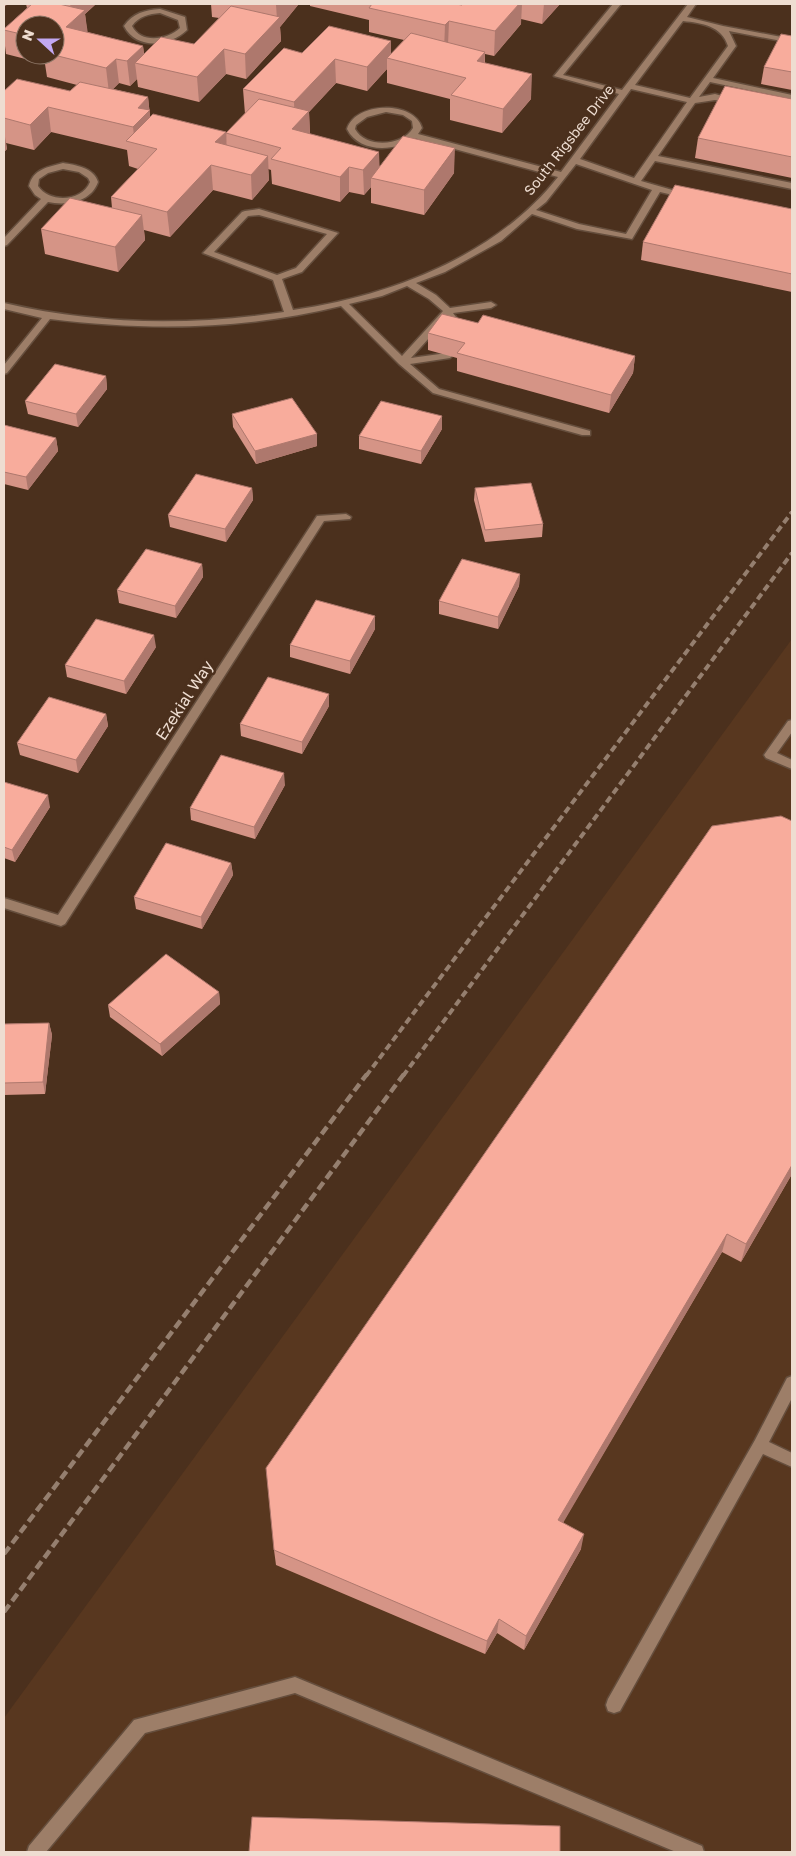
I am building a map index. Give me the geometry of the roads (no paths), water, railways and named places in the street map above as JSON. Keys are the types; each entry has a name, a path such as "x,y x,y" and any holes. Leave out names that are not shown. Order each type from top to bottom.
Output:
{"street":[{"path":"617,4 558,76 692,101 715,97 744,103"},
{"name":"South Rigsbee Drive","path":"4,306 48,316 108,323 157,325 212,324 290,314 359,300 409,283 453,264 487,245 542,200 692,4"},
{"path":"172,10 182,18 184,23 184,28 175,36 167,39 149,40 134,35 130,31 128,26 130,22 142,14 172,10"},
{"path":"682,18 792,41"},
{"path":"636,182 732,46 730,36 724,28"},
{"path":"708,79 792,97"},
{"path":"414,136 418,130 418,124 407,114 397,111 375,110 357,118 352,130 355,135 369,144 389,146 399,144 414,136 562,174"},
{"path":"653,158 792,186"},
{"path":"574,160 657,189 696,197"},
{"path":"63,166 73,167 88,173 93,178 94,183 91,189 76,198 56,201 46,199 38,196 32,186 33,180 44,171 63,166"},
{"path":"530,211 577,226 629,237 657,189"},
{"path":"4,242 46,199"},
{"path":"277,278 299,270 333,234 259,212 245,214 208,253 277,278 290,314"},
{"path":"409,283 448,311 457,328"},
{"path":"343,303 402,362 436,391 586,433"},
{"path":"402,362 448,311 491,305"},
{"path":"4,371 48,316"},
{"path":"402,362 447,356"},
{"name":"Ezekial Way","path":"4,904 61,922 321,518 346,517"},
{"path":"792,724 770,755 792,765"},
{"path":"614,1705 760,1445 792,1383"},
{"path":"760,1445 792,1460"},
{"path":"35,1852 140,1726 295,1685 696,1852"}],"railway":[{"path":"366,1076 792,512"},
{"path":"403,1076 792,553"},
{"path":"4,1554 367,1074"},
{"path":"4,1612 404,1074"}]}
